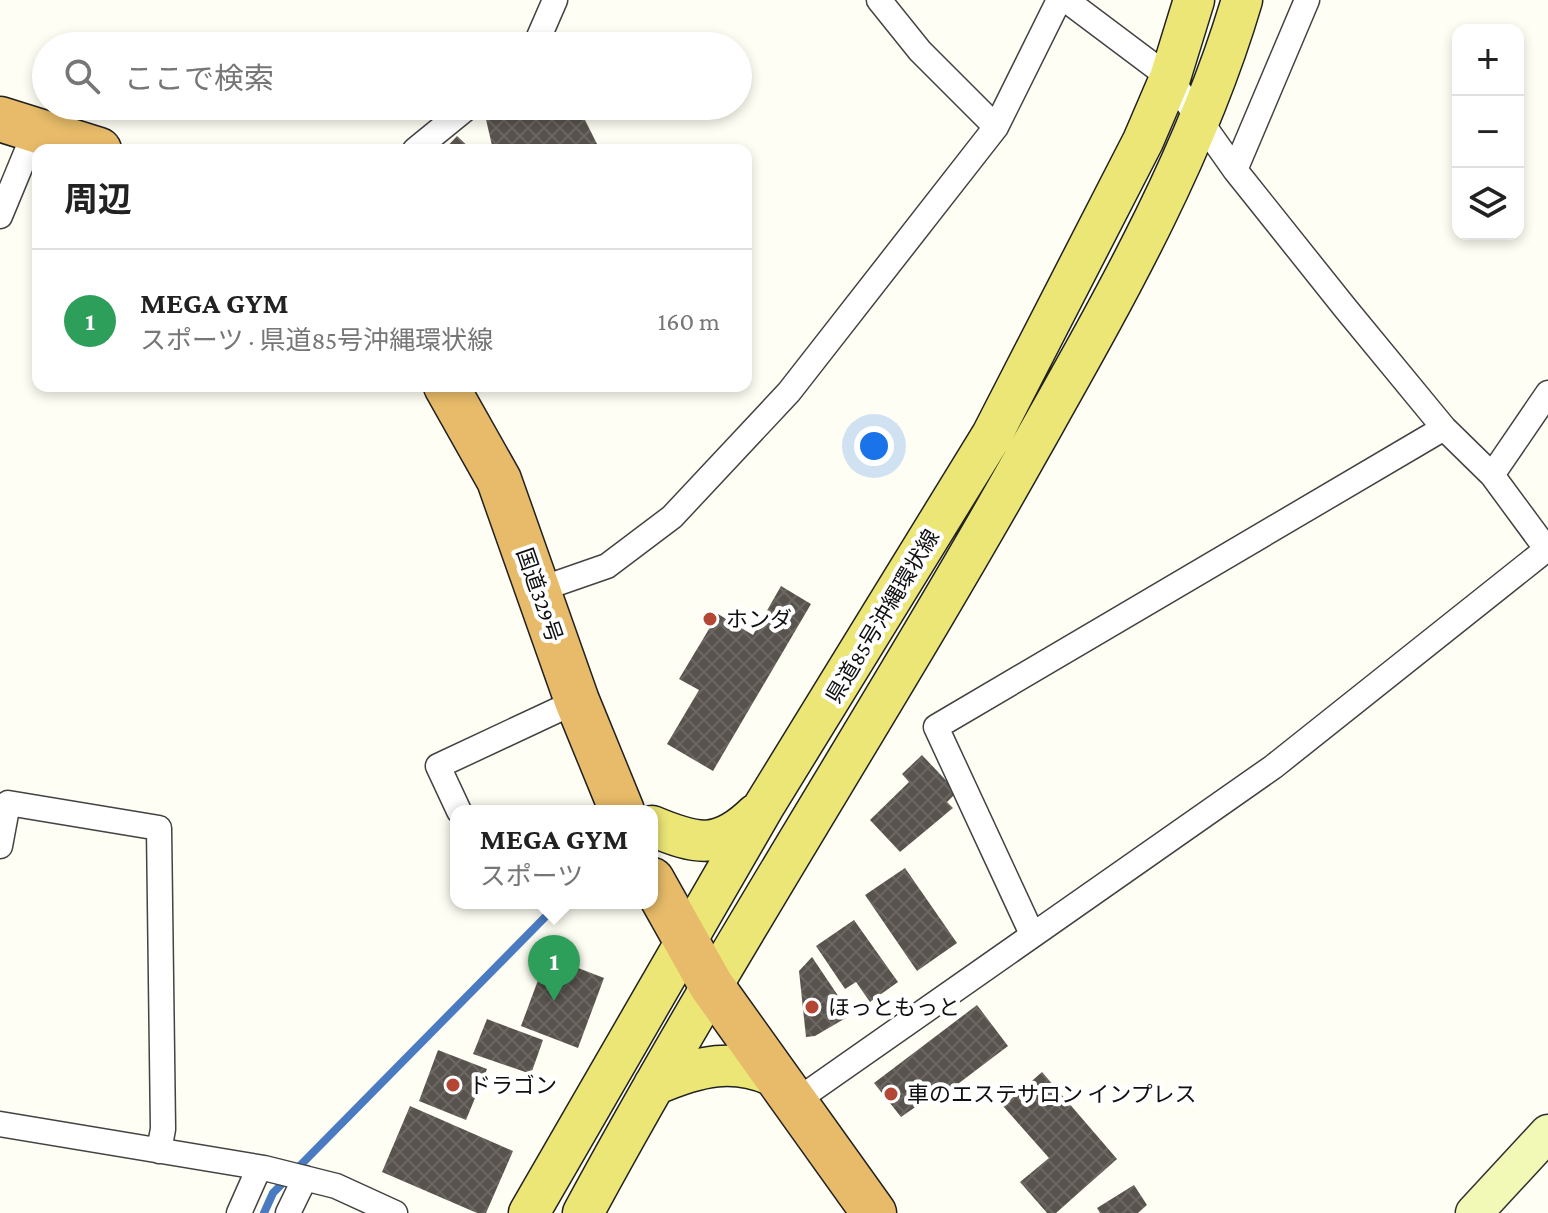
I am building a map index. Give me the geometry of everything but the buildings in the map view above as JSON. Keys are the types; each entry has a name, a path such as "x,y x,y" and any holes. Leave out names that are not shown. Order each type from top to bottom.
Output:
{"highway":[{"path":"18,124 80,144"},
{"name":"国道329号","path":"449,392 499,480 577,701 622,805"},
{"path":"658,891 711,985 874,1213"}],"main road":[{"name":"県道85号沖縄環状線","path":"529,1213 764,806 992,435 1129,169 1170,78 1194,0"},
{"name":"県道85号沖縄環状線","path":"583,1213 711,985 1001,501 1098,328 1182,165 1242,0"},
{"path":"658,828 681,838 717,840 735,834 764,806"},
{"path":"654,1085 686,1070 736,1064 788,1090"},
{"path":"1474,1213 1548,1133"}],"street":[{"path":"541,32 555,0"},
{"path":"879,0 920,51 996,127"},
{"path":"538,590 607,566 672,517 789,392 996,127 1059,0"},
{"path":"788,1090 1032,934 1273,767 1547,550 1492,475 1444,428 1235,170 1170,78 1066,0"},
{"path":"1235,170 1307,0"},
{"path":"422,144 452,120"},
{"path":"0,216 18,124"},
{"path":"1492,475 1548,393"},
{"path":"1032,934 936,727 1444,428"},
{"path":"456,805 438,766 577,701"},
{"path":"0,846 8,803 159,828 163,1129 159,1151"},
{"path":"0,1124 304,1177 336,1186 395,1213"},
{"path":"239,1213 262,1168"},
{"path":"288,1213 304,1177"}],"waterway":[{"path":"264,1213 273,1193 553,909"}],"place":[{"name":"ホンダ","path":"710,619"},
{"name":"MEGA GYM","path":"554,1001"},
{"name":"ほっともっと","path":"812,1007"},
{"name":"ドラゴン","path":"453,1085"},
{"name":"車のエステサロン インプレス","path":"891,1094"}]}
